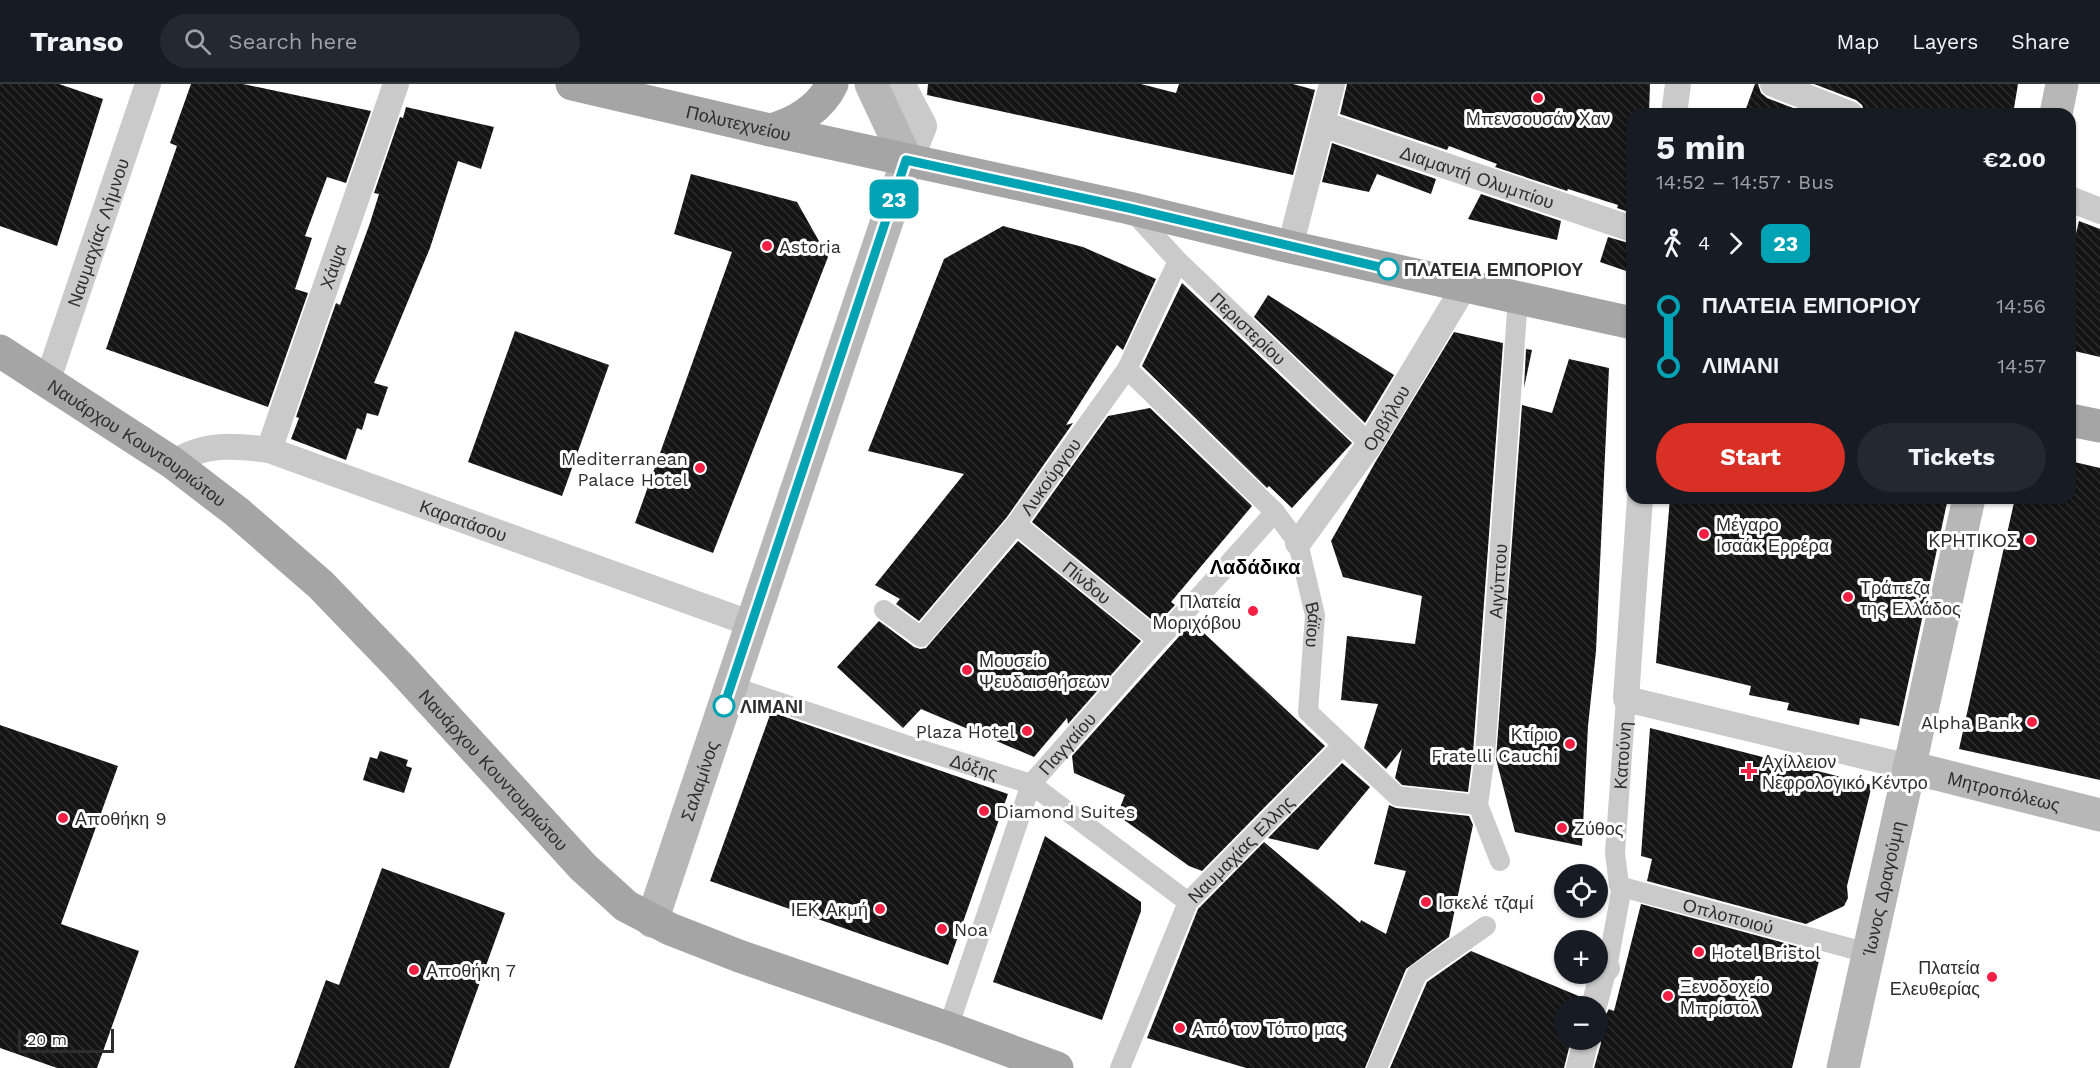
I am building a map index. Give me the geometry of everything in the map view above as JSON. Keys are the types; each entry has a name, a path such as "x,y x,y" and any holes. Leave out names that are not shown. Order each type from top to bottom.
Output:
{"main road":[{"name":"Πολυτεχνείου","path":"572,84 1626,322"},
{"path":"770,130 791,123 814,108 825,97 832,84"},
{"path":"871,84 906,160"},
{"path":"2057,108 2062,84"},
{"name":"Σαλαμίνος","path":"652,921 906,160"},
{"name":"Ναυάρχου Κουντουριώτου","path":"0,351 173,463 228,505 321,585 399,666 583,867 620,901 652,921 739,956 1057,1068"},
{"path":"2076,421 2100,426"},
{"name":"Ίωνος Δραγούμη","path":"1843,1068 1968,504"},
{"name":"Μητροπόλεως","path":"1909,767 2100,815"}],"street":[{"name":"Ναυμαχίας Λήμνου","path":"47,382 148,84"},
{"name":"Χάψα","path":"269,450 396,84"},
{"path":"899,84 921,126 906,160"},
{"path":"1290,247 1332,84"},
{"path":"1675,108 1678,84"},
{"path":"1773,84 1835,108"},
{"name":"Διαμαντή Ολυμπίου","path":"1322,124 1626,227"},
{"path":"2076,201 2100,211"},
{"name":"Περιστερίου","path":"1129,208 1178,261 1370,444"},
{"name":"Λυκούργου","path":"885,610 921,637 1016,524 1127,369 1178,261"},
{"name":"Ορβήλου","path":"1298,543 1370,444 1464,286"},
{"name":"Αιγύπτου","path":"1500,861 1478,805 1485,754 1518,298"},
{"name":"Βάϊου","path":"1127,369 1275,512 1298,543 1315,615 1308,712 1397,796 1478,805"},
{"name":"Καρατάσου","path":"173,463 191,452 208,448 237,447 269,450 752,624"},
{"name":"Κατούνη","path":"1608,963 1622,887 1619,885 1615,853 1640,504"},
{"name":"Παγγαίου","path":"948,1028 1031,784 1275,512"},
{"name":"Πίνδου","path":"1016,524 1158,640"},
{"name":"Δόξης","path":"731,686 1031,784 1188,902"},
{"name":"Μητροπόλεως","path":"1626,699 1909,767"},
{"name":"Ναυμαχίας Ελλης","path":"1120,1068 1188,902 1343,745"},
{"name":"Οπλοποιού","path":"1622,887 1868,953"},
{"path":"1377,1068 1417,974 1486,926"},
{"path":"1579,1068 1584,1050"}],"building":[{"path":"0,84 59,84 103,99 57,246 0,226"},
{"path":"191,84 243,84 371,111 346,183 327,177 305,236 312,238 295,289 308,293 268,407 106,349 177,146 170,143"},
{"path":"928,84 1141,84 1176,93 1179,84 1293,84 1315,90 1293,175 927,95"},
{"path":"1347,84 1650,84 1649,108 1626,108 1626,211 1617,208 1618,205 1495,167 1497,164 1449,146 1447,150 1340,114"},
{"path":"1755,84 1758,84 1761,93 1767,98 1793,108 1746,108"},
{"path":"1814,84 2018,84 2014,108 1863,108 1856,100"},
{"path":"406,107 494,127 481,169 458,161 430,248 374,383 388,387 378,416 367,413 362,430 357,428 346,460 291,439 299,418 296,417 336,303 340,305 370,223 379,194 374,193 400,117 403,118"},
{"path":"1332,143 1436,179 1431,194 1377,174 1369,192 1322,182"},
{"path":"691,174 797,202 828,257 713,553 635,523 732,252 674,234"},
{"path":"1481,194 1561,221 1557,240 1468,219"},
{"path":"2079,221 2100,229 2100,357 2076,351 2076,234"},
{"path":"1003,226 1083,247 1156,279 1123,350 1117,345 1066,425 1073,423 1007,517 919,621 896,604 900,599 875,585 964,474 868,451 944,259"},
{"path":"1608,237 1626,242 1626,271 1600,262"},
{"path":"1182,283 1352,443 1292,508 1269,486 1267,488 1142,366"},
{"path":"1268,295 1394,375 1365,423 1254,317"},
{"path":"515,331 609,365 562,496 468,462"},
{"path":"1454,332 1503,343 1473,753 1468,792 1402,785 1395,778 1402,749 1386,769 1364,748 1378,704 1341,700 1347,636 1415,644 1422,596 1343,577 1331,541"},
{"path":"1526,349 1532,350 1524,388"},
{"path":"1569,359 1609,368 1596,651 1588,726 1582,846 1515,832 1496,759 1522,405 1552,413"},
{"path":"1150,408 1252,506 1171,602 1175,605 1157,624 1032,522 1108,416"},
{"path":"2076,462 2100,468 2100,780 1959,749 2014,504 2076,504"},
{"name":"Τράπεζα της Ελλάδος","path":"1669,504 1947,504 1899,726 1860,718 1859,725 1787,710 1789,703 1749,695 1751,686 1656,663"},
{"path":"1018,541 1141,641 1068,724 1067,718 1034,757 921,709 903,728 837,667 879,621 914,647 926,648"},
{"path":"1192,622 1325,746 1202,871 1189,866 1117,815 1125,795 1074,773 1072,756"},
{"path":"771,712 1008,794 948,965 710,881"},
{"path":"0,725 118,766 61,924 139,951 97,1068 57,1068 0,1048"},
{"path":"1650,728 1872,785 1847,886 1848,898 1844,906 1806,924 1647,881 1652,859 1641,856"},
{"path":"380,751 408,760 406,766 412,768 404,793 363,780 370,757 377,759"},
{"path":"1342,763 1370,787 1318,850 1268,838"},
{"path":"1389,805 1396,808 1469,816 1473,825 1449,937 1406,969 1365,1068 1246,1068 1147,1038 1198,909 1264,842 1360,923 1361,920 1386,934 1406,871 1374,864"},
{"path":"1045,836 1141,902 1141,911 1102,1020 993,982"},
{"name":"Αποθήκη 7","path":"382,868 505,913 449,1068 294,1068 326,980 339,985"},
{"path":"1641,904 1821,953 1792,1068 1594,1068 1599,1050 1608,1050 1608,1011 1614,1011"},
{"path":"1471,951 1579,996 1554,996 1554,1050 1568,1050 1564,1068 1390,1068 1427,982"}],"bus line":[{"name":"23","path":"724,706 906,160 1129,208 1388,269"}],"place":[{"name":"Μπενσουσάν Χαν","path":"1538,98"},
{"name":"Astoria","path":"767,246"},
{"name":"ΠΛΑΤΕΙΑ ΕΜΠΟΡΙΟΥ","path":"1388,269"},
{"name":"Mediterranean Palace Hotel","path":"700,468"},
{"name":"Μέγαρο Ισαάκ Ερρέρα","path":"1704,534"},
{"name":"ΚΡΗΤΙΚΟΣ","path":"2030,540"},
{"name":"Τράπεζα της Ελλάδος","path":"1848,597"},
{"name":"Πλατεία Μοριχόβου","path":"1253,611"},
{"name":"Μουσείο Ψευδαισθήσεων","path":"967,670"},
{"name":"ΛΙΜΑΝΙ","path":"724,706"},
{"name":"Alpha Bank","path":"2032,722"},
{"name":"Plaza Hotel","path":"1027,731"},
{"name":"Κτίριο Fratelli Cauchi","path":"1570,744"},
{"name":"Αχίλλειον Νεφρολογικό Κέντρο","path":"1749,771"},
{"name":"Diamond Suites","path":"984,811"},
{"name":"Αποθήκη 9","path":"63,818"},
{"name":"Ζύθος","path":"1562,828"},
{"name":"Ισκελέ τζαμί","path":"1426,902"},
{"name":"ΙΕΚ Ακμή","path":"880,909"},
{"name":"Noa","path":"942,929"},
{"name":"Hotel Bristol","path":"1699,952"},
{"name":"Αποθήκη 7","path":"414,970"},
{"name":"Πλατεία Ελευθερίας","path":"1992,977"},
{"name":"Ξενοδοχείο Μπρίστολ","path":"1668,996"},
{"name":"Από τον Τόπο μας","path":"1180,1028"}],"district":[{"name":"Λαδάδικα","path":"1255,567"}]}
